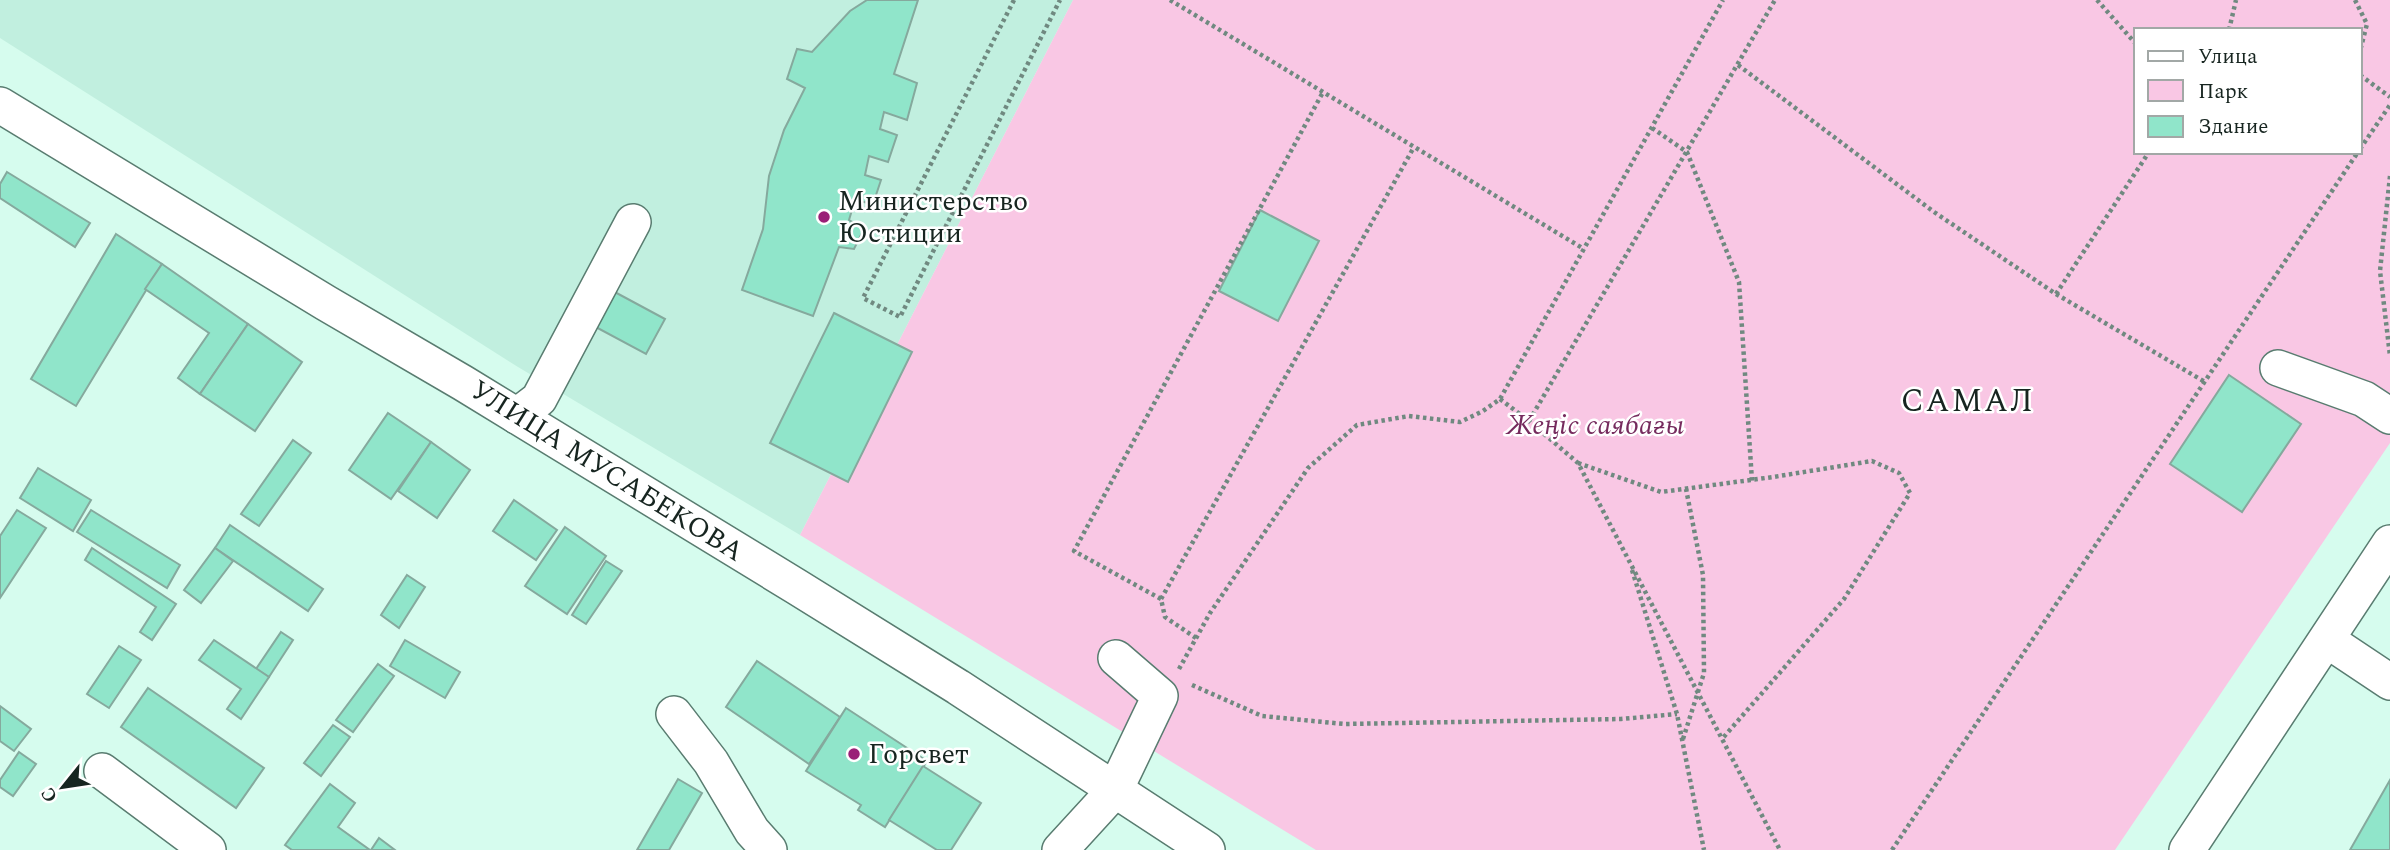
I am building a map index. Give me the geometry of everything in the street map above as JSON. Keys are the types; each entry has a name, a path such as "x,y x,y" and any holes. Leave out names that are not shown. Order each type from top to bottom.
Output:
{"street":[{"name":"УЛИЦА МУСАБЕКОВА","path":"0,106 517,416 958,687 1207,850"},
{"path":"517,416 539,399 633,222"},
{"path":"2278,368 2364,398 2390,416"},
{"path":"2187,850 2390,543"},
{"path":"2327,640 2390,682"},
{"path":"1059,850 1115,790 1167,687 1116,658"},
{"path":"674,714 711,762 752,831 769,850"},
{"path":"102,771 208,850"}],"path":[{"path":"1014,0 863,298 900,317 1060,0"},
{"path":"1170,0 1584,249"},
{"path":"1677,714 1621,719 1344,724 1262,716 1167,687 1210,613 1308,468 1357,425 1409,416 1460,422 1500,399 1723,0"},
{"path":"1529,421 1775,0"},
{"path":"2097,0 2134,42"},
{"path":"2229,28 2236,0"},
{"path":"2354,0 2367,23 2362,43"},
{"path":"1738,65 1934,212 2056,294 2205,382"},
{"path":"2362,76 2390,97"},
{"path":"1161,599 1074,551 1323,92"},
{"path":"2362,147 2390,105"},
{"path":"1652,128 1687,152 1739,282 1752,481"},
{"path":"1196,638 1165,617 1161,599 1414,147"},
{"path":"2056,294 2148,154"},
{"path":"1892,850 2357,154"},
{"path":"2390,176 2380,271 2390,356"},
{"path":"1500,399 1578,463 1661,492 1752,481 1872,461 1899,472 1910,493 1844,599 1722,739"},
{"path":"1578,463 1780,850"},
{"path":"1682,741 1704,673 1703,575 1686,489"},
{"path":"1628,558 1677,714 1703,850"}],"shaded area":[{"path":"0,0 1073,0 800,535 518,367 0,38"}],"green space":[{"name":"Жеңіс саябағы","path":"1073,0 2390,0 2390,443 2115,850 1316,850 800,535"}],"building":[{"path":"867,0 918,0 894,74 917,83 907,120 884,112 880,129 897,135 888,162 869,156 865,175 881,180 873,204 855,200 849,220 864,229 854,249 839,247 813,316 742,290 763,229 769,176 784,130 805,88 787,79 797,49 812,52 850,11"},
{"path":"7,172 90,223 75,247 0,198 0,184"},
{"path":"1260,210 1319,241 1278,321 1219,291"},
{"path":"116,234 162,264 76,406 31,379"},
{"path":"162,264 248,324 200,394 178,378 209,333 145,289"},
{"path":"611,290 665,319 646,354 592,325"},
{"path":"834,313 912,352 848,482 770,443"},
{"path":"248,324 302,362 255,431 200,394"},
{"path":"2229,375 2301,424 2242,512 2170,464"},
{"path":"388,413 431,442 391,499 349,470"},
{"path":"293,440 311,453 259,526 241,514"},
{"path":"431,442 470,470 437,518 398,491"},
{"path":"38,468 91,500 73,531 20,498"},
{"path":"514,500 557,530 536,560 493,531"},
{"path":"17,510 46,528 0,598 0,536"},
{"path":"91,510 180,565 167,588 77,532"},
{"path":"230,525 323,589 308,611 215,548"},
{"path":"565,527 606,556 567,614 525,586"},
{"path":"92,548 176,604 152,640 140,632 156,607 85,560"},
{"path":"215,548 233,561 201,603 184,590"},
{"path":"606,561 622,571 586,624 572,615"},
{"path":"407,575 425,587 399,628 381,615"},
{"path":"281,632 293,640 269,677 256,669"},
{"path":"214,640 269,677 241,719 227,709 241,689 199,660"},
{"path":"405,640 460,672 445,698 390,666"},
{"path":"119,646 141,660 109,708 87,694"},
{"path":"757,661 840,717 809,764 726,707"},
{"path":"378,664 394,676 353,732 336,720"},
{"path":"148,688 264,768 236,808 121,727"},
{"path":"0,706 31,729 14,751 0,741"},
{"path":"846,708 927,761 885,827 858,810 861,805 806,771"},
{"path":"333,725 350,737 321,776 304,763"},
{"path":"19,752 36,764 13,796 0,787 0,780"},
{"path":"923,766 981,803 951,850 937,850 889,820"},
{"path":"678,779 702,793 669,850 637,850"},
{"path":"2390,780 2390,850 2350,850"},
{"path":"330,784 355,803 338,827 370,850 292,850 285,845"},
{"path":"379,838 395,850 371,850"}],"place":[{"name":"Министерство Юстиции","path":"824,217"},
{"name":"Горсвет","path":"854,754"}],"district":[{"name":"САМАЛ","path":"1968,401"}]}
